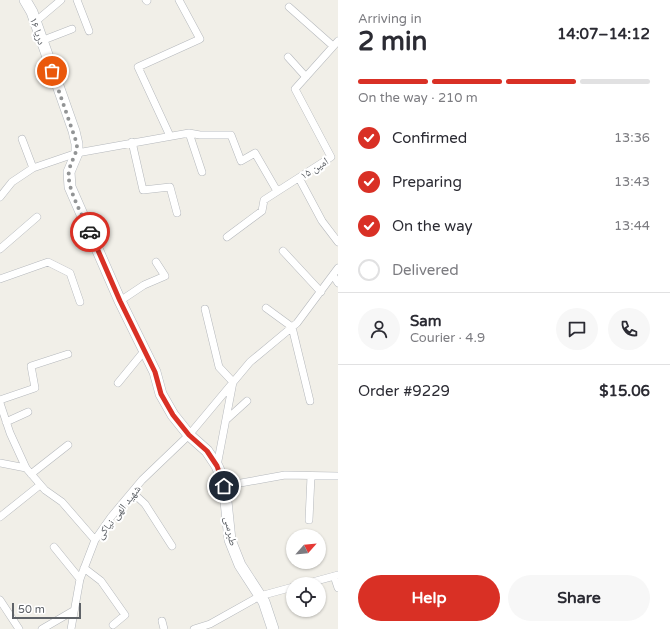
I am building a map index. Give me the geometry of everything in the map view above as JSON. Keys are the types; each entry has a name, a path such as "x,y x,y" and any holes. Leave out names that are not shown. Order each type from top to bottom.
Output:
{"street":[{"name":"دریا ۱۶","path":"25,0 35,22 74,131 77,144 77,153"},
{"path":"35,22 61,0"},
{"path":"77,0 89,31"},
{"path":"170,136 138,67 200,39 179,0"},
{"path":"289,7 335,43"},
{"path":"41,41 72,29"},
{"name":"امین ۱۵","path":"227,237 262,210 264,200 331,157 295,89 335,43"},
{"path":"288,56 306,77"},
{"path":"190,133 202,172"},
{"path":"0,197 12,182 33,168 77,153 132,142 190,133 200,136 231,135 241,161 255,153 277,191"},
{"path":"22,139 33,168"},
{"path":"132,142 143,190 170,187 177,213"},
{"name":"طبرسی","path":"77,153 69,172 70,187 120,301 155,372 161,394 173,415 189,435 207,451 217,466 224,486 230,540 240,565 260,596 273,629"},
{"path":"299,178 322,221 338,242"},
{"path":"0,249 37,217"},
{"path":"283,251 321,292"},
{"path":"0,279 48,262 70,273 80,302"},
{"path":"120,301 144,285 165,276 156,262"},
{"name":"شهید الهی نیاکی","path":"71,629 73,611 80,579 95,540 111,517 132,492 189,435 250,362 292,327 321,292 338,268"},
{"path":"333,274 338,283"},
{"path":"266,308 292,327 310,401"},
{"path":"205,310 219,367 233,382 217,466"},
{"path":"118,383 145,350"},
{"path":"0,400 35,388 31,366 68,354"},
{"path":"226,420 247,401"},
{"path":"0,403 6,422 29,471 40,484 62,502 95,540"},
{"path":"6,422 28,412"},
{"path":"0,463 29,471 68,445"},
{"path":"224,486 285,475 338,476"},
{"path":"309,520 311,476"},
{"path":"0,518 40,484"},
{"path":"132,492 145,504 172,546"},
{"path":"54,547 80,579"},
{"path":"84,568 101,581 125,615 113,624"},
{"path":"326,579 336,576 338,588"},
{"path":"194,629 212,626 260,596 286,589"},
{"path":"0,600 19,629"},
{"path":"42,629 73,611"},
{"path":"162,621 164,629"}],"way so far":[{"path":"52,71 74,131 77,144 77,153 69,172 70,187 90,232"}],"route":[{"path":"90,232 120,301 155,372 161,394 173,415 189,435 207,451 217,466 224,482 224,486"}]}
